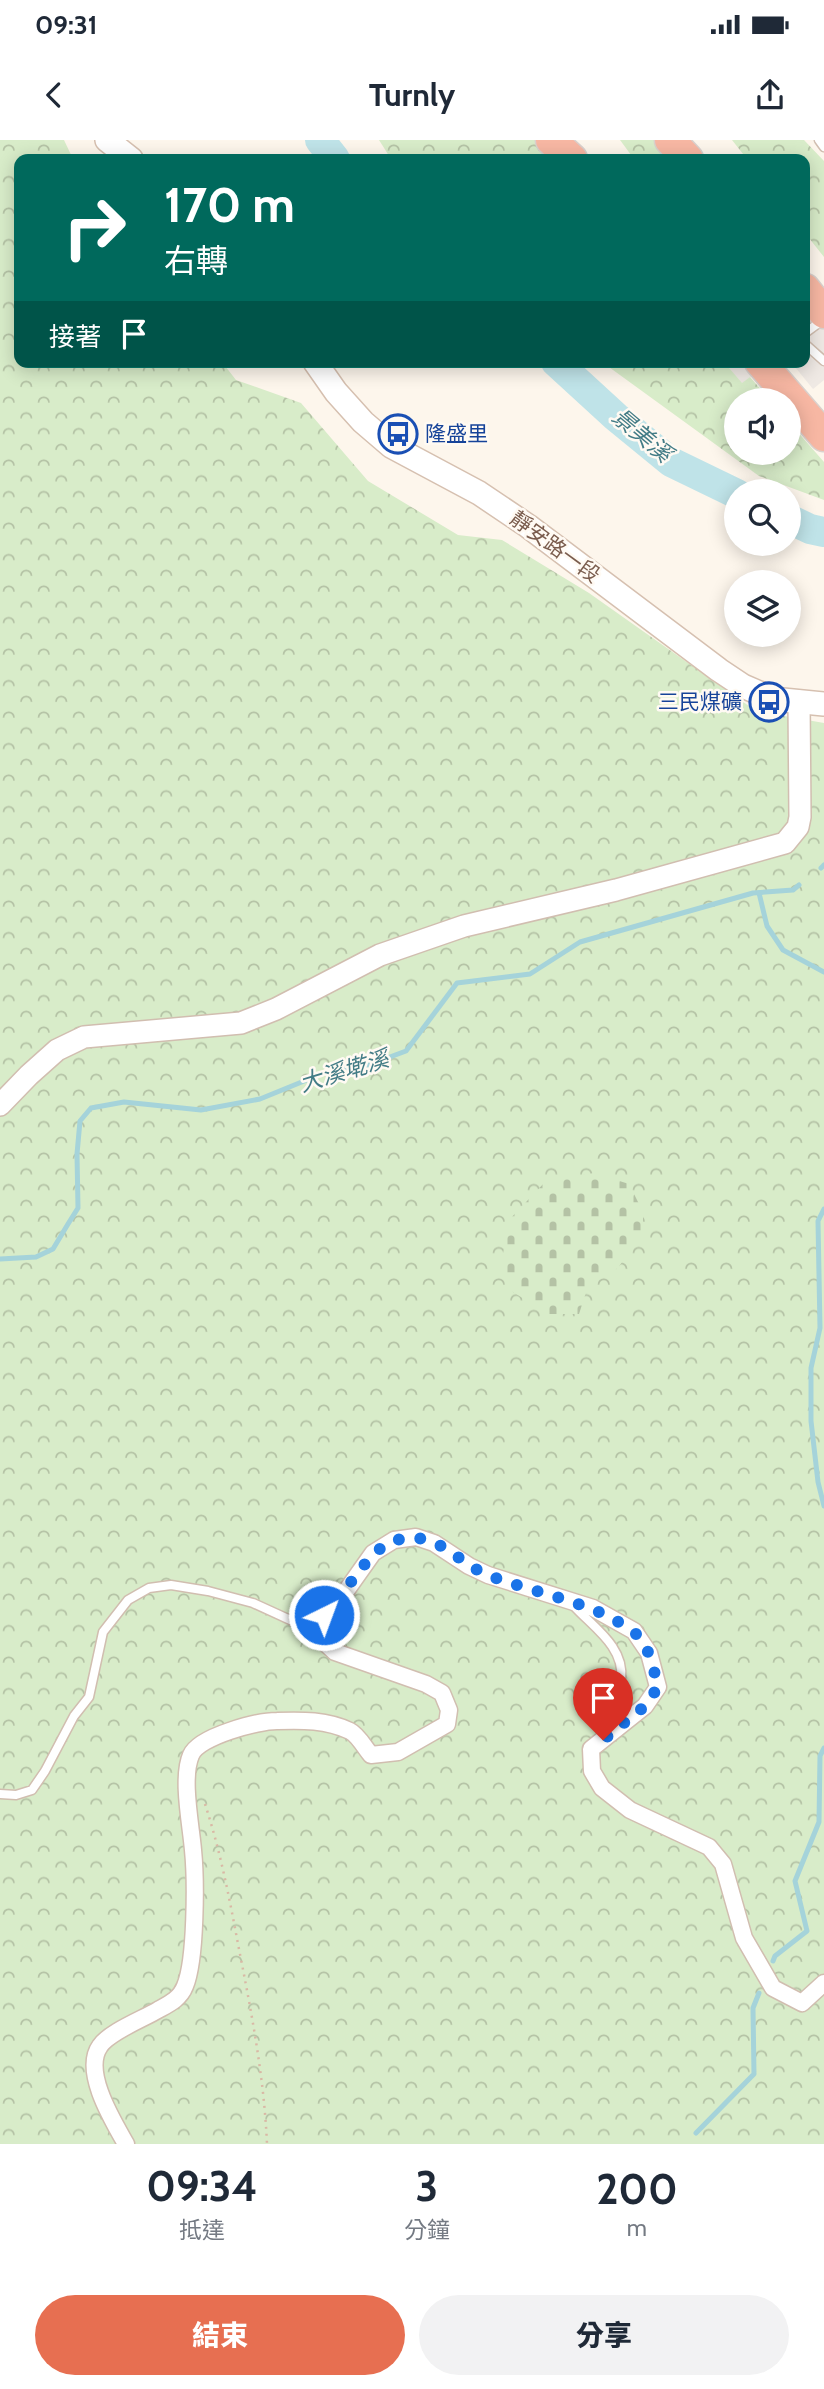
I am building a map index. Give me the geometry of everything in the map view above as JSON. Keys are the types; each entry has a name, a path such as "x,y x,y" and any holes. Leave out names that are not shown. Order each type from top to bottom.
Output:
{"highway":[{"path":"551,140 566,154"},
{"path":"571,140 583,154"},
{"path":"670,140 683,154"},
{"path":"690,140 701,154"},
{"path":"810,295 824,313"},
{"path":"765,368 824,436"}],"main road":[{"path":"107,140 125,154"},
{"name":"靜安路一段","path":"319,368 362,422 391,446 480,493 743,686 773,699 812,703"}],"street":[{"path":"0,1105 57,1050 84,1037 241,1023 276,1009 380,955 464,926 617,890 785,844 798,827 800,817 812,703"},
{"path":"126,2144 108,2111 96,2079 95,2063 98,2047 110,2036 177,2000 186,1986 193,1943 194,1892 194,1854 187,1784 191,1755 197,1747 225,1732 271,1721 313,1720 352,1732 371,1755 398,1752 447,1724 449,1710 442,1693 426,1684 335,1652 310,1629 339,1601 373,1553 394,1540 416,1537 434,1543 488,1575 593,1608 634,1631 649,1653 658,1687 645,1706 591,1749 592,1770 602,1788 630,1810 709,1847 723,1864 744,1938 774,1989 802,2003 824,1983"}],"lane":[{"path":"818,140 824,147"},
{"path":"810,349 824,362"},
{"path":"0,1794 16,1795 32,1790 74,1716 89,1697 103,1632 128,1600 149,1588 171,1585 208,1591 253,1603 310,1629"},
{"path":"570,1601 613,1646 619,1657 621,1679 609,1690 601,1689"}],"path":[{"path":"187,1784 203,1798 218,1844 252,2013 264,2092 267,2144"}],"shaded area":[{"path":"824,292 824,380 813,389 796,368 810,368 810,302"},
{"path":"729,368 762,368 742,384"}],"green space":[{"path":"0,140 64,140 71,154 14,154 14,368 227,368 236,380 301,403 368,481 458,535 502,540 589,593 756,711 824,723 824,2144 0,2144"},
{"path":"379,140 540,140 555,154 388,154"},
{"path":"620,140 657,140 670,154 630,154"},
{"path":"732,140 804,140 824,161 824,257 810,239 810,154 743,154"},
{"path":"610,368 729,368 742,383 750,377 760,388 724,388 724,451"},
{"path":"801,436 824,462 824,500 801,492 801,479 767,479 744,465 801,465"},
{"path":"594,1173 629,1184 643,1212 643,1231 618,1268 588,1286 579,1314 548,1314 513,1292 501,1265 509,1220 545,1182"}],"waterway":[{"name":"景美溪","path":"320,140 331,154"},
{"name":"景美溪","path":"563,368 671,462 724,488"},
{"name":"景美溪","path":"801,525 824,532"},
{"name":"大溪墘溪","path":"821,868 824,865"},
{"name":"大溪墘溪","path":"0,1259 36,1257 53,1249 78,1208 77,1154 80,1121 91,1108 124,1102 201,1110 260,1099 336,1068 363,1067 406,1051 457,983 530,974 580,942 753,893 793,890 799,885"},
{"path":"759,893 767,926 783,950 824,972"},
{"path":"824,1209 818,1221 820,1328 811,1368 811,1421 818,1482 824,1506"},
{"path":"773,1961 775,1956 807,1931 795,1881 819,1822 820,1756 824,1748"},
{"path":"696,2133 754,2074 753,2008 759,1993"}],"place":[{"name":"隆盛里","path":"398,434"},
{"name":"三民煤礦","path":"769,702"}],"route":[{"path":"324,1615 339,1601 373,1553 394,1540 416,1537 434,1543 488,1575 593,1608 634,1631 649,1653 658,1687 645,1706 603,1740"}]}
